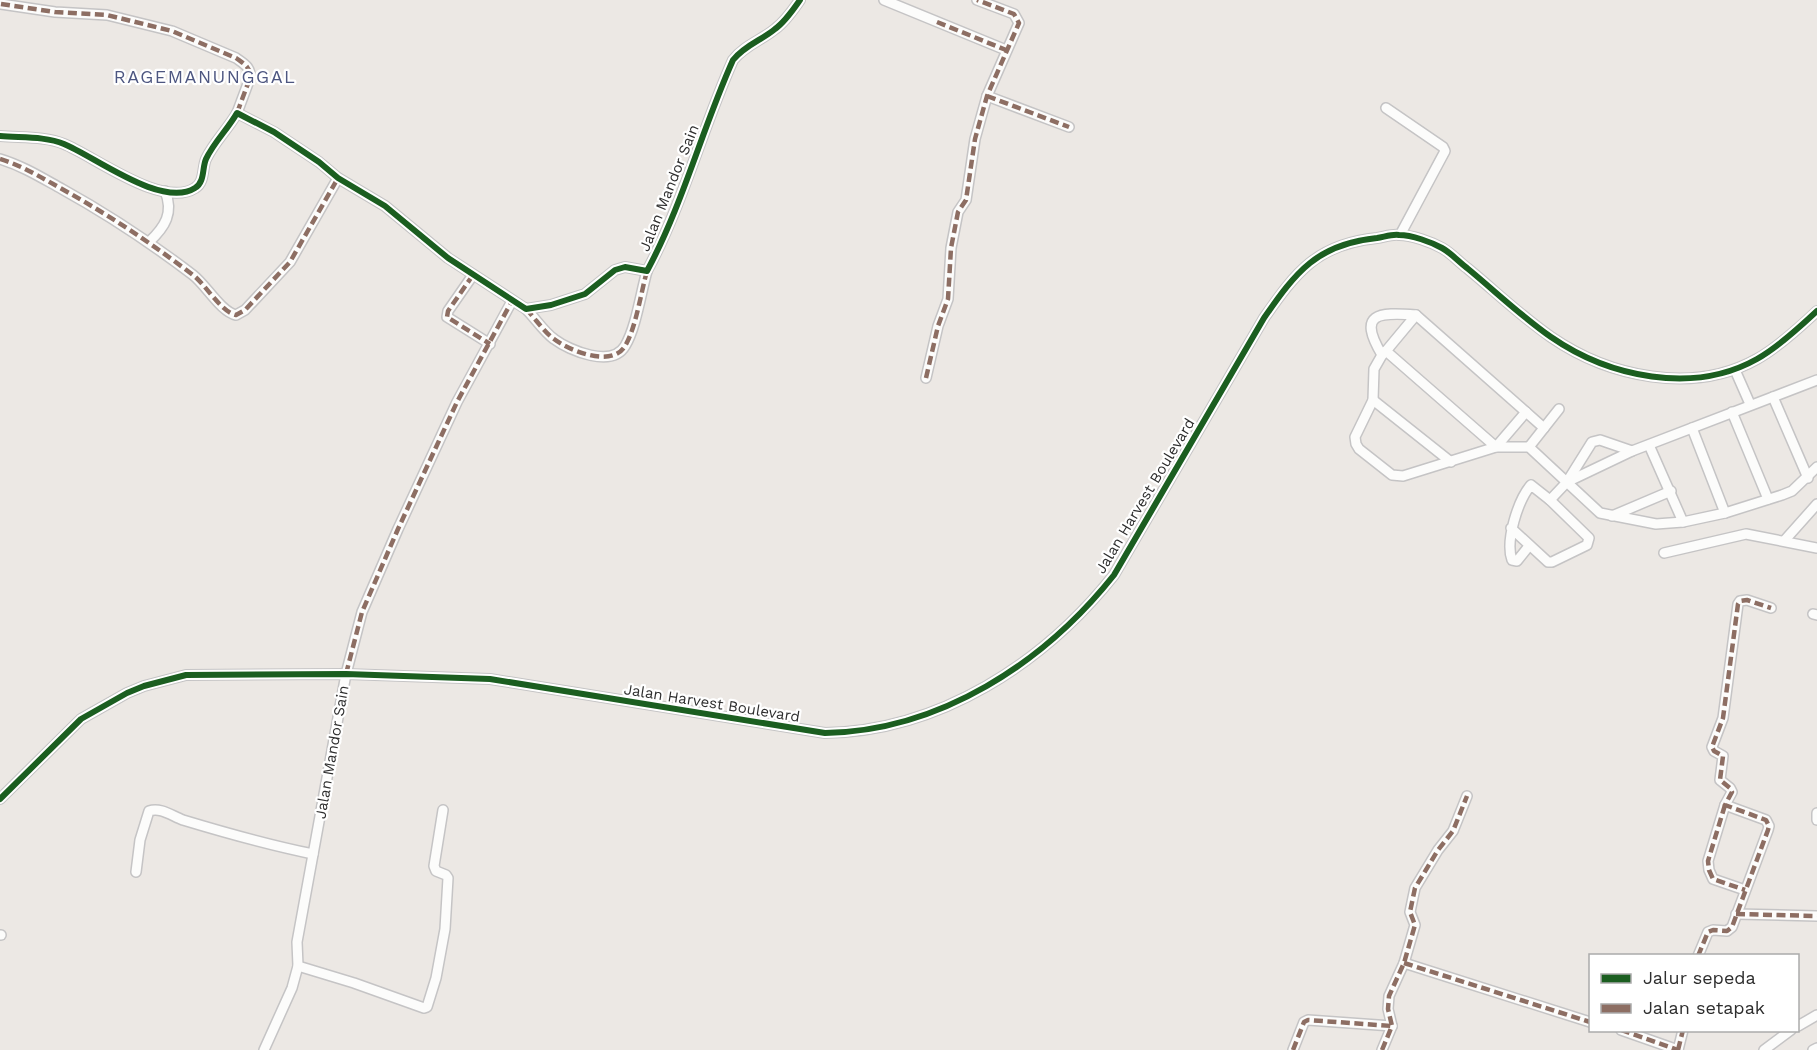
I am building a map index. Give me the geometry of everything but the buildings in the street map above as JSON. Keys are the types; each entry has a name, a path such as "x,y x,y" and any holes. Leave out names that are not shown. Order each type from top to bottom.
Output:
{"street":[{"name":"Jalan Mandor Sain","path":"526,309 551,305 585,294 615,270 625,267 647,271 666,232 734,60 740,51 775,29 800,0"},
{"path":"884,0 1006,50"},
{"path":"926,378 938,326 948,299 951,248 958,212 966,200 975,139 987,96 1019,23 1018,18 1006,10 977,0"},
{"path":"0,136 63,143 133,181 156,190 188,191 201,183 206,159 237,113 251,73 245,64 236,58 172,31 107,15 55,12 1,3"},
{"path":"987,96 1069,127"},
{"path":"1386,108 1443,147 1445,151 1400,235"},
{"path":"237,113 274,132 319,162 338,178 385,206 448,258 526,309 554,340 586,355 602,358 614,356 626,345 647,271"},
{"path":"0,159 19,165 112,216 201,281 232,314 240,314 290,262 338,178"},
{"path":"149,242 167,220 170,205 165,191"},
{"name":"Jalan Harvest Boulevard","path":"0,799 81,719 127,693 186,675 346,674 490,679 825,733 873,729 928,714 968,696 1016,668 1068,626 1091,604 1114,575 1264,318 1285,288 1310,262 1324,252 1360,239 1400,235 1443,249 1551,337 1591,361 1627,373 1674,379 1735,370 1759,359 1817,311"},
{"path":"473,275 448,311 447,317 490,344"},
{"name":"Jalan Mandor Sain","path":"264,1050 292,988 298,966 297,942 346,674 362,612 457,402 512,301"},
{"path":"1496,447 1384,353 1374,342 1371,325 1374,318 1379,315 1416,315 1544,428"},
{"path":"1416,315 1384,353 1374,369 1373,400 1355,436 1359,449 1392,475 1403,476 1496,447 1528,447 1600,513 1656,524 1683,522 1725,513 1768,500 1792,490 1808,478 1817,467"},
{"path":"1735,370 1750,404"},
{"path":"1567,482 1632,451 1817,380"},
{"path":"1773,397 1808,478"},
{"path":"1373,400 1451,462"},
{"path":"1528,447 1559,409"},
{"path":"1496,447 1526,412"},
{"path":"1732,412 1768,500"},
{"path":"1692,428 1725,513"},
{"path":"1555,494 1567,482 1595,440 1632,451"},
{"path":"1649,445 1683,522"},
{"path":"1511,528 1545,561 1552,562 1587,545 1589,541 1588,535 1555,494 1531,485 1511,528 1512,560 1517,561 1529,546"},
{"path":"1611,516 1671,491"},
{"path":"1784,541 1817,504"},
{"path":"1664,553 1746,534 1817,548"},
{"path":"1745,890 1713,879 1709,870 1708,861 1725,805 1732,792 1720,780 1722,756 1712,747 1723,718 1738,604 1740,601 1747,600 1771,608"},
{"path":"1382,1050 1392,1026 1388,1009 1389,996 1404,963 1415,925 1410,912 1415,888 1438,850 1453,831 1467,796"},
{"path":"1699,954 1708,932 1730,930 1755,868 1769,825 1766,820 1725,805"},
{"path":"136,873 144,822 149,811 154,809 179,819 267,844 313,854"},
{"path":"298,966 424,1008 427,1007 436,978 446,929 447,878 446,875 436,871 434,866 443,810"},
{"path":"1817,813 1817,820"},
{"path":"1736,914 1817,916"},
{"path":"1404,963 1589,1022"},
{"path":"1799,1025 1817,1015"},
{"path":"1293,1050 1304,1022 1308,1020 1392,1026"},
{"path":"1627,1032 1678,1050 1682,1032"},
{"path":"1764,1050 1788,1032"},
{"path":"1813,1050 1817,1047"}],"marked path":[{"path":"926,378 938,326 948,299 951,248 958,212 966,200 975,139 987,96 1019,23 1014,14 977,0"},
{"path":"1,4 55,12 107,15 172,31 236,58 246,66 250,74 237,113"},
{"path":"937,22 1006,50"},
{"path":"987,96 1069,127"},
{"path":"0,159 40,177 129,230 193,275 219,304 236,315 245,310 290,262 338,178"},
{"path":"526,309 547,333 561,344 591,355 611,356 619,353 629,338 647,271"},
{"path":"473,275 448,311 447,317 490,344"},
{"path":"346,674 362,612 398,529 457,402 512,301"},
{"path":"1699,954 1708,932 1727,931 1732,927 1769,826 1766,820 1725,805 1732,792 1720,780 1723,756 1714,751 1712,747 1723,718 1738,604 1740,601 1747,600 1771,608"},
{"path":"1382,1050 1392,1026 1388,1009 1389,996 1404,963 1415,925 1410,912 1415,888 1438,850 1453,831 1467,796"},
{"path":"1725,805 1708,861 1709,870 1713,879 1745,890"},
{"path":"1736,914 1817,916"},
{"path":"1404,963 1589,1022"},
{"path":"1293,1050 1304,1022 1308,1020 1392,1026"},
{"path":"1627,1032 1678,1050"},
{"path":"1678,1050 1682,1032"}],"cycle path":[{"path":"0,136 57,141 147,186 165,192 181,193 198,185 202,179 209,153 237,113 274,132 319,162 338,178 385,206 448,258 526,309 551,305 585,294 615,270 625,267 647,271 682,193 733,60 743,50 779,26 800,0"},
{"path":"0,799 81,719 127,693 186,675 346,674 490,679 825,733 868,729 909,720 949,705 986,686 1022,663 1055,637 1086,607 1114,575 1264,318 1287,287 1310,263 1323,254 1356,241 1404,235 1438,246 1551,337 1574,351 1625,371 1652,376 1679,378 1706,376 1732,370 1757,359 1772,349 1817,311"}],"district":[{"name":"RAGEMANUNGGAL","path":"205,77"}]}
